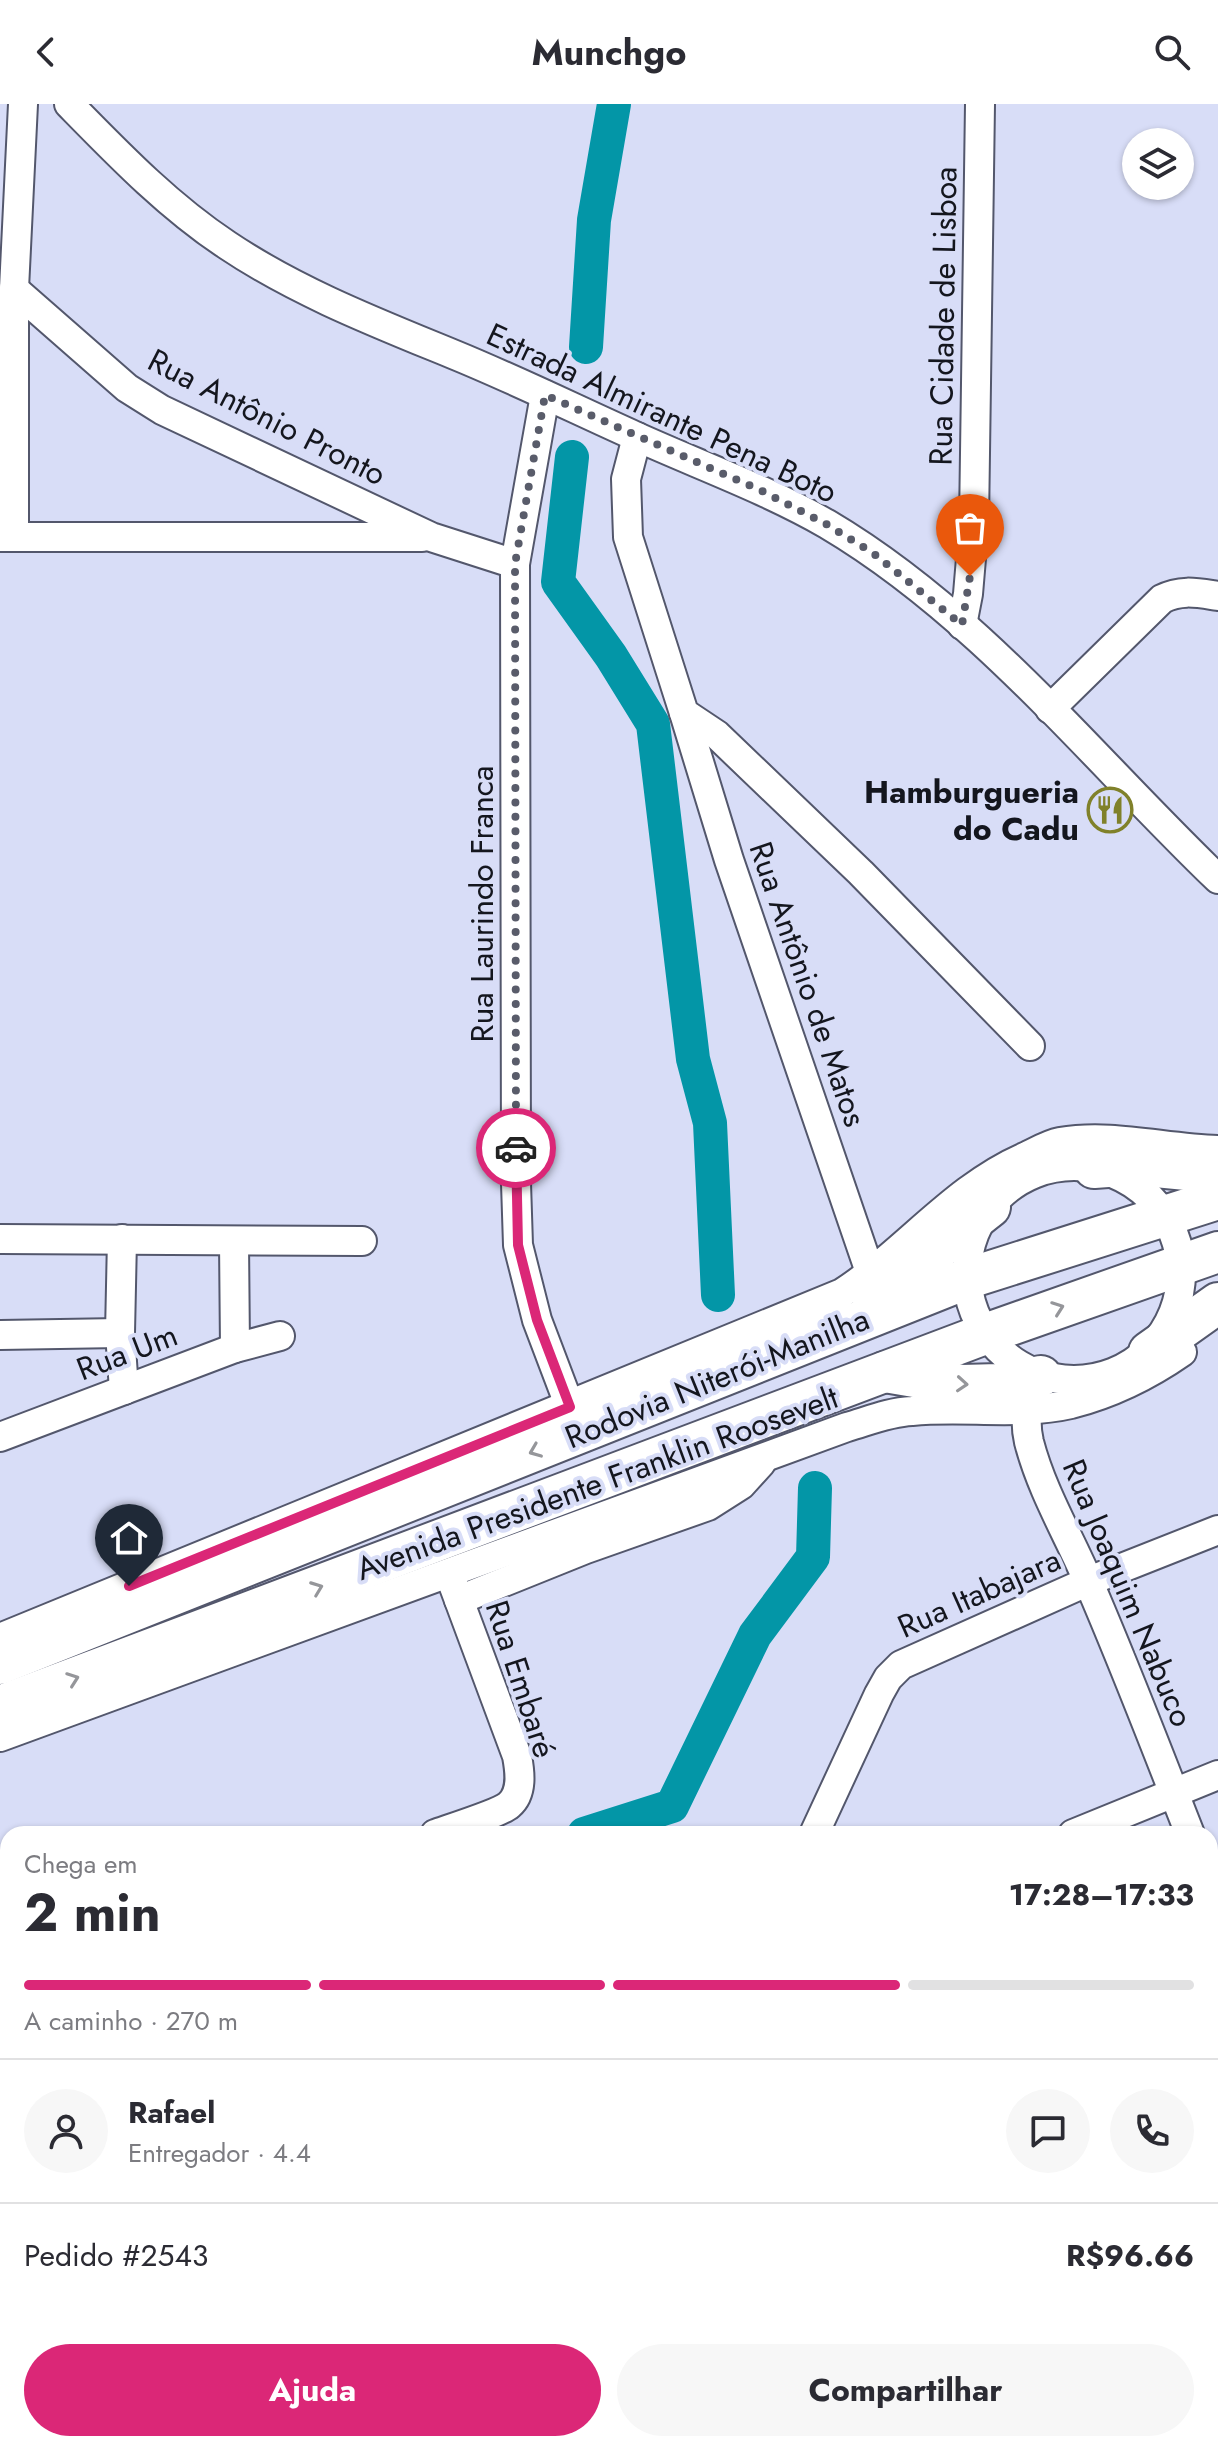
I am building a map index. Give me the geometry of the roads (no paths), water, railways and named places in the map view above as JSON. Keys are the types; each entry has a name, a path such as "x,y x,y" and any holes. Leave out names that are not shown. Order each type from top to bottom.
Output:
{"highway":[{"path":"1070,1159 1218,1173"},
{"name":"Rodovia Niterói-Manilha","path":"0,1664 966,1279 1218,1199"},
{"path":"841,1328 990,1207"},
{"name":"Rodovia Niterói-Manilha","path":"0,1706 985,1334 1200,1258"},
{"path":"1149,1352 1218,1303"},
{"path":"885,1372 962,1385 999,1384 1034,1393"}],"street":[{"path":"23,104 7,537 431,537"},
{"name":"Estrada Almirante Pena Boto","path":"69,104 181,211 226,245 268,270 362,317 760,490 826,524 873,553 962,625 1218,879"},
{"name":"Rua Cidade de Lisboa","path":"962,625 974,523 980,104"},
{"name":"Rua Antônio Pronto","path":"14,289 127,388 162,410 431,537 515,564"},
{"name":"Rua Laurindo Franca","path":"545,395 515,564 516,1183 518,1245 537,1320 570,1407"},
{"name":"Rua Antônio de Matos","path":"637,437 626,479 628,537 729,860 871,1275"},
{"path":"1050,709 1162,599 1174,593 1218,596"},
{"path":"684,713 717,735 839,851 1030,1046"},
{"path":"0,1638 802,1312 871,1275 976,1183 1015,1161 1070,1159 1115,1174 1151,1198 1165,1215 1177,1242 1200,1258 1168,1328 1149,1352 1123,1370 1092,1380 1059,1380 1034,1393 985,1334 974,1312 966,1279 972,1241 990,1207 1019,1181 1070,1159 1131,1141 1218,1150"},
{"path":"0,1239 362,1241"},
{"path":"122,1239 120,1333 124,1390"},
{"path":"234,1242 235,1348"},
{"name":"Avenida Presidente Franklin Roosevelt","path":"0,1737 882,1416 1034,1393 1069,1404 1124,1385 1173,1358 1218,1327"},
{"path":"0,1335 120,1333"},
{"name":"Rua Um","path":"0,1437 235,1348 280,1336"},
{"name":"Rua Joaquim Nabuco","path":"1034,1393 1029,1441 1041,1475 1064,1532 1089,1581 1187,1826"},
{"path":"459,1600 586,1549 708,1506 741,1485 768,1456"},
{"name":"Rua Itabajara","path":"818,1826 879,1694 888,1678 901,1665 1089,1581 1218,1530"},
{"name":"Rua Embaré","path":"449,1573 517,1756 520,1773 519,1786 508,1806 456,1826"},
{"path":"1093,1826 1218,1775"}],"waterway":[{"path":"586,347 594,220 614,104"},
{"path":"572,457 558,582 611,656 653,724 693,1059 710,1123 718,1295"},
{"path":"609,1826 672,1806 755,1635 813,1557 815,1488"}],"place":[{"name":"Hamburgueria do Cadu","path":"1110,810"}]}
